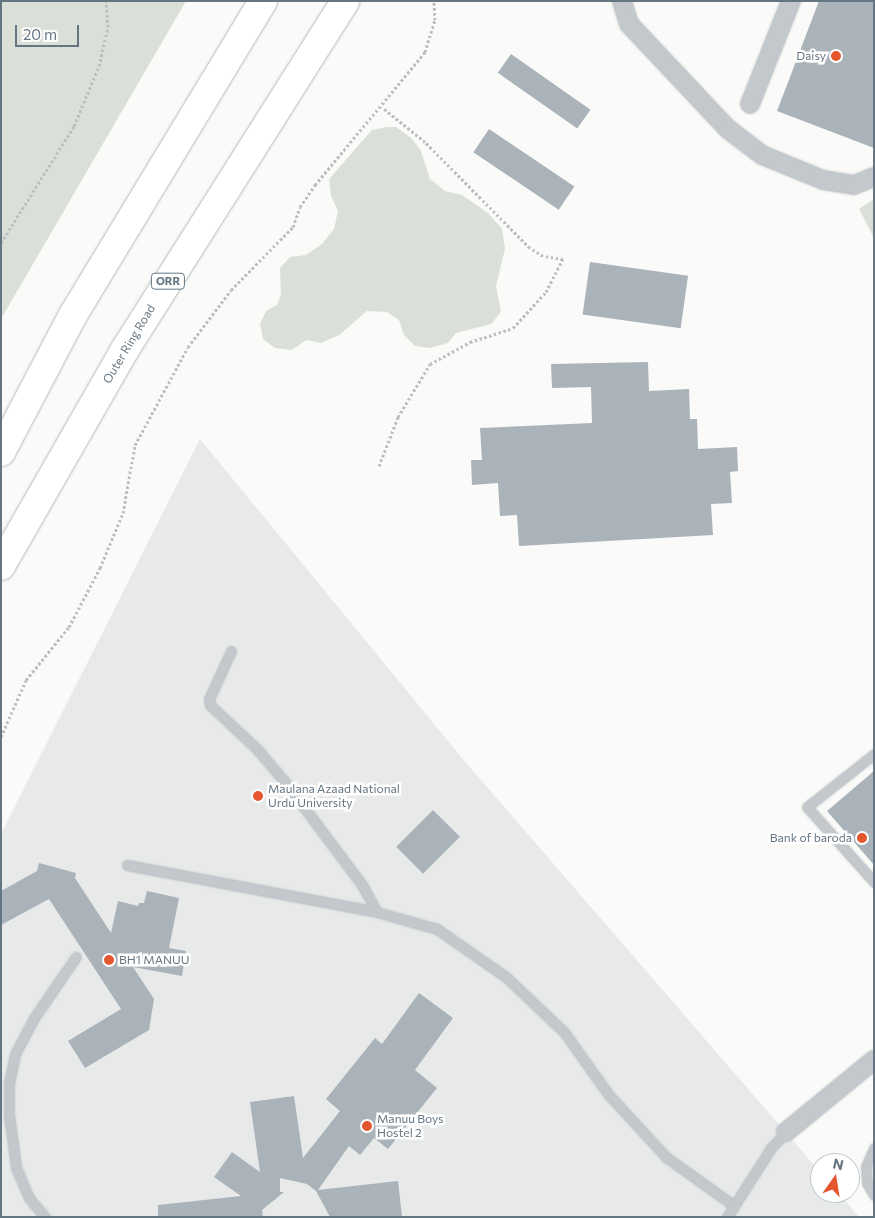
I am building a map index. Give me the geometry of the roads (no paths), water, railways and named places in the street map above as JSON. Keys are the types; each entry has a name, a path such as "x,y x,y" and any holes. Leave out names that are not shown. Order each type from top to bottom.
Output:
{"highway":[{"path":"1,452 73,315 263,1"},
{"name":"Outer Ring Road","path":"1,566 126,348 345,1"}],"street":[{"path":"622,1 629,24 728,129 762,154 823,180 854,185 874,176"},
{"path":"750,104 791,1"},
{"path":"786,1132 874,1060"}],"lane":[{"path":"230,651 209,699 210,705 257,749 285,782 362,885 377,912"},
{"path":"874,754 807,807 874,882"},
{"path":"127,865 377,912 437,929 506,976 564,1032 608,1094 666,1157 733,1205"},
{"path":"45,1217 29,1198 16,1167 9,1116 9,1083 14,1054 34,1018 76,957"},
{"path":"727,1217 771,1148 786,1132"},
{"path":"874,1148 866,1167 867,1183 874,1195"}],"place":[{"name":"Daisy","path":"836,56"},
{"name":"Maulana Azaad National Urdu University","path":"258,796"},
{"name":"Bank of baroda","path":"862,838"},
{"name":"BH1 MANUU","path":"109,960"},
{"name":"Manuu Boys Hostel 2","path":"367,1126"}]}
